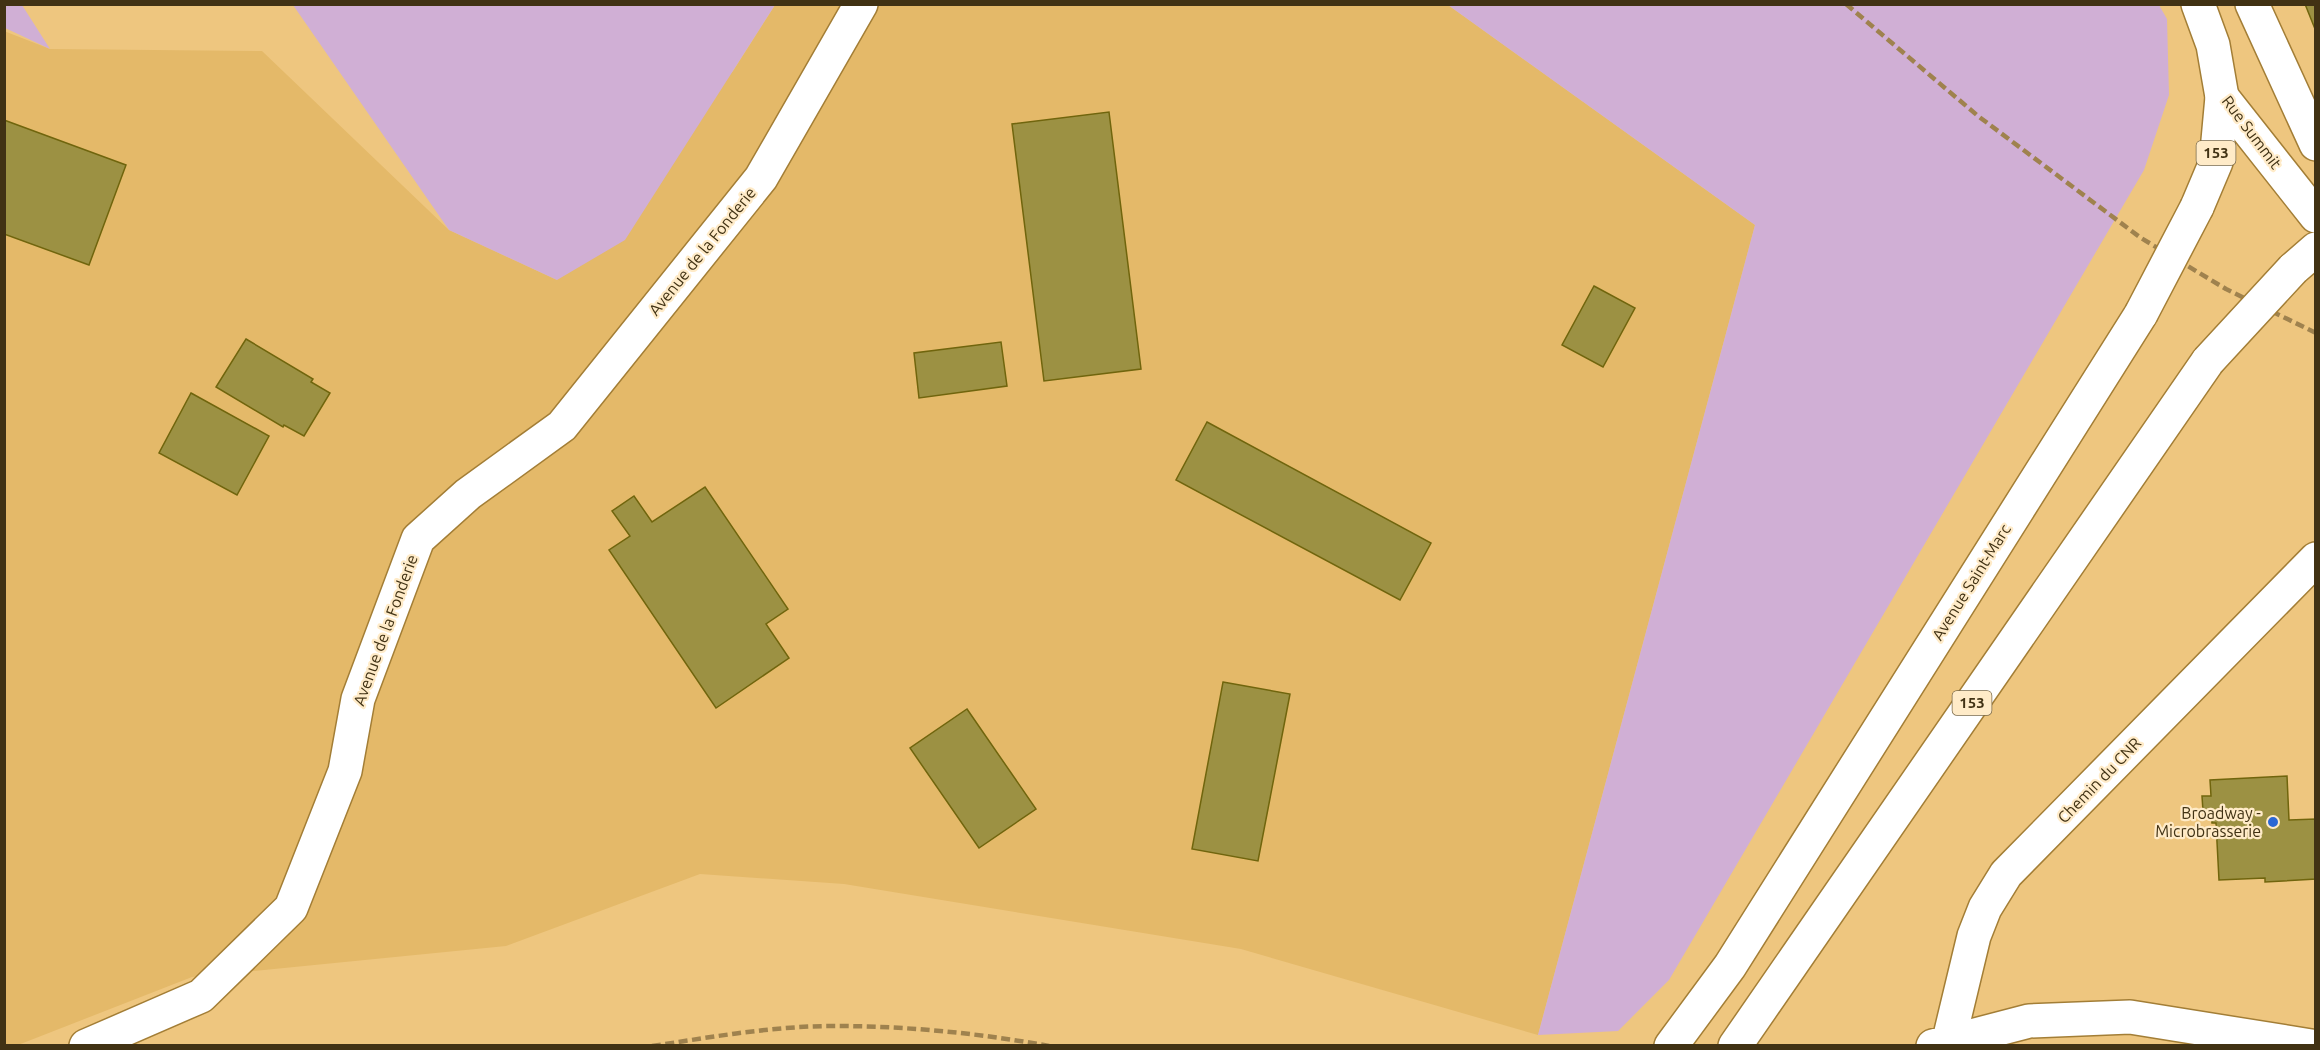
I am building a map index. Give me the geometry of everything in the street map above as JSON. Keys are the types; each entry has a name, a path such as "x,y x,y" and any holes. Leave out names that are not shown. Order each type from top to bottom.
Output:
{"main road":[{"name":"Avenue de la Fonderie","path":"86,1046 201,996 291,908 345,771 358,699 418,539 468,494 562,426 761,178 861,4"},
{"name":"Rue Summit","path":"2198,4 2213,45 2222,97 2316,216"},
{"path":"2252,4 2316,144"},
{"name":"Avenue Saint-Marc","path":"1671,1046 1730,966 2141,314 2197,207 2216,162 2222,97"},
{"name":"153","path":"1735,1046 2208,361 2304,259"},
{"name":"Chemin du CNR","path":"1941,1043 1974,936 1985,908 2007,874 2316,559"},
{"path":"1941,1043 2029,1021 2130,1017 2311,1046"}],"shaded area":[{"path":"5,4 22,5 50,49 5,28"},
{"path":"293,5 775,5 625,240 557,280 449,230"},
{"path":"775,5 1448,5 1755,225 1538,1035 1241,949 844,884 700,874 506,946 192,977 18,1045 5,1045 4,31 50,49 262,51 449,230 557,280 733,71"},
{"path":"1448,5 2159,5 2167,19 2169,95 2144,170 1669,980 1618,1031 1538,1035 1755,225"}],"building":[{"path":"2305,4 2316,4 2315,29"},
{"path":"1109,112 1141,369 1044,381 1012,124"},
{"path":"4,120 126,165 89,265 4,234"},
{"path":"1594,286 1635,308 1603,367 1562,345"},
{"path":"246,339 313,379 311,382 330,393 304,436 284,425 283,427 216,387"},
{"path":"1001,342 1007,386 919,398 914,353"},
{"path":"191,393 269,436 237,495 159,453"},
{"path":"1207,422 1431,543 1400,600 1176,480"},
{"path":"705,487 788,609 766,624 789,658 716,708 609,550 630,536 612,511 634,496 652,522"},
{"path":"1223,682 1290,694 1258,861 1192,849"},
{"path":"967,709 1036,809 979,848 910,748"},
{"path":"2287,776 2289,820 2316,819 2316,879 2265,882 2265,878 2219,880 2216,823 2212,823 2211,811 2203,811 2202,796 2211,796 2210,780"}],"railway":[{"path":"1846,4 1978,116 2141,238 2226,289 2316,333"},
{"path":"652,1046 811,1026 888,1027 942,1031 1049,1046"}],"place":[{"name":"Broadway - Microbrasserie","path":"2273,822"}]}
